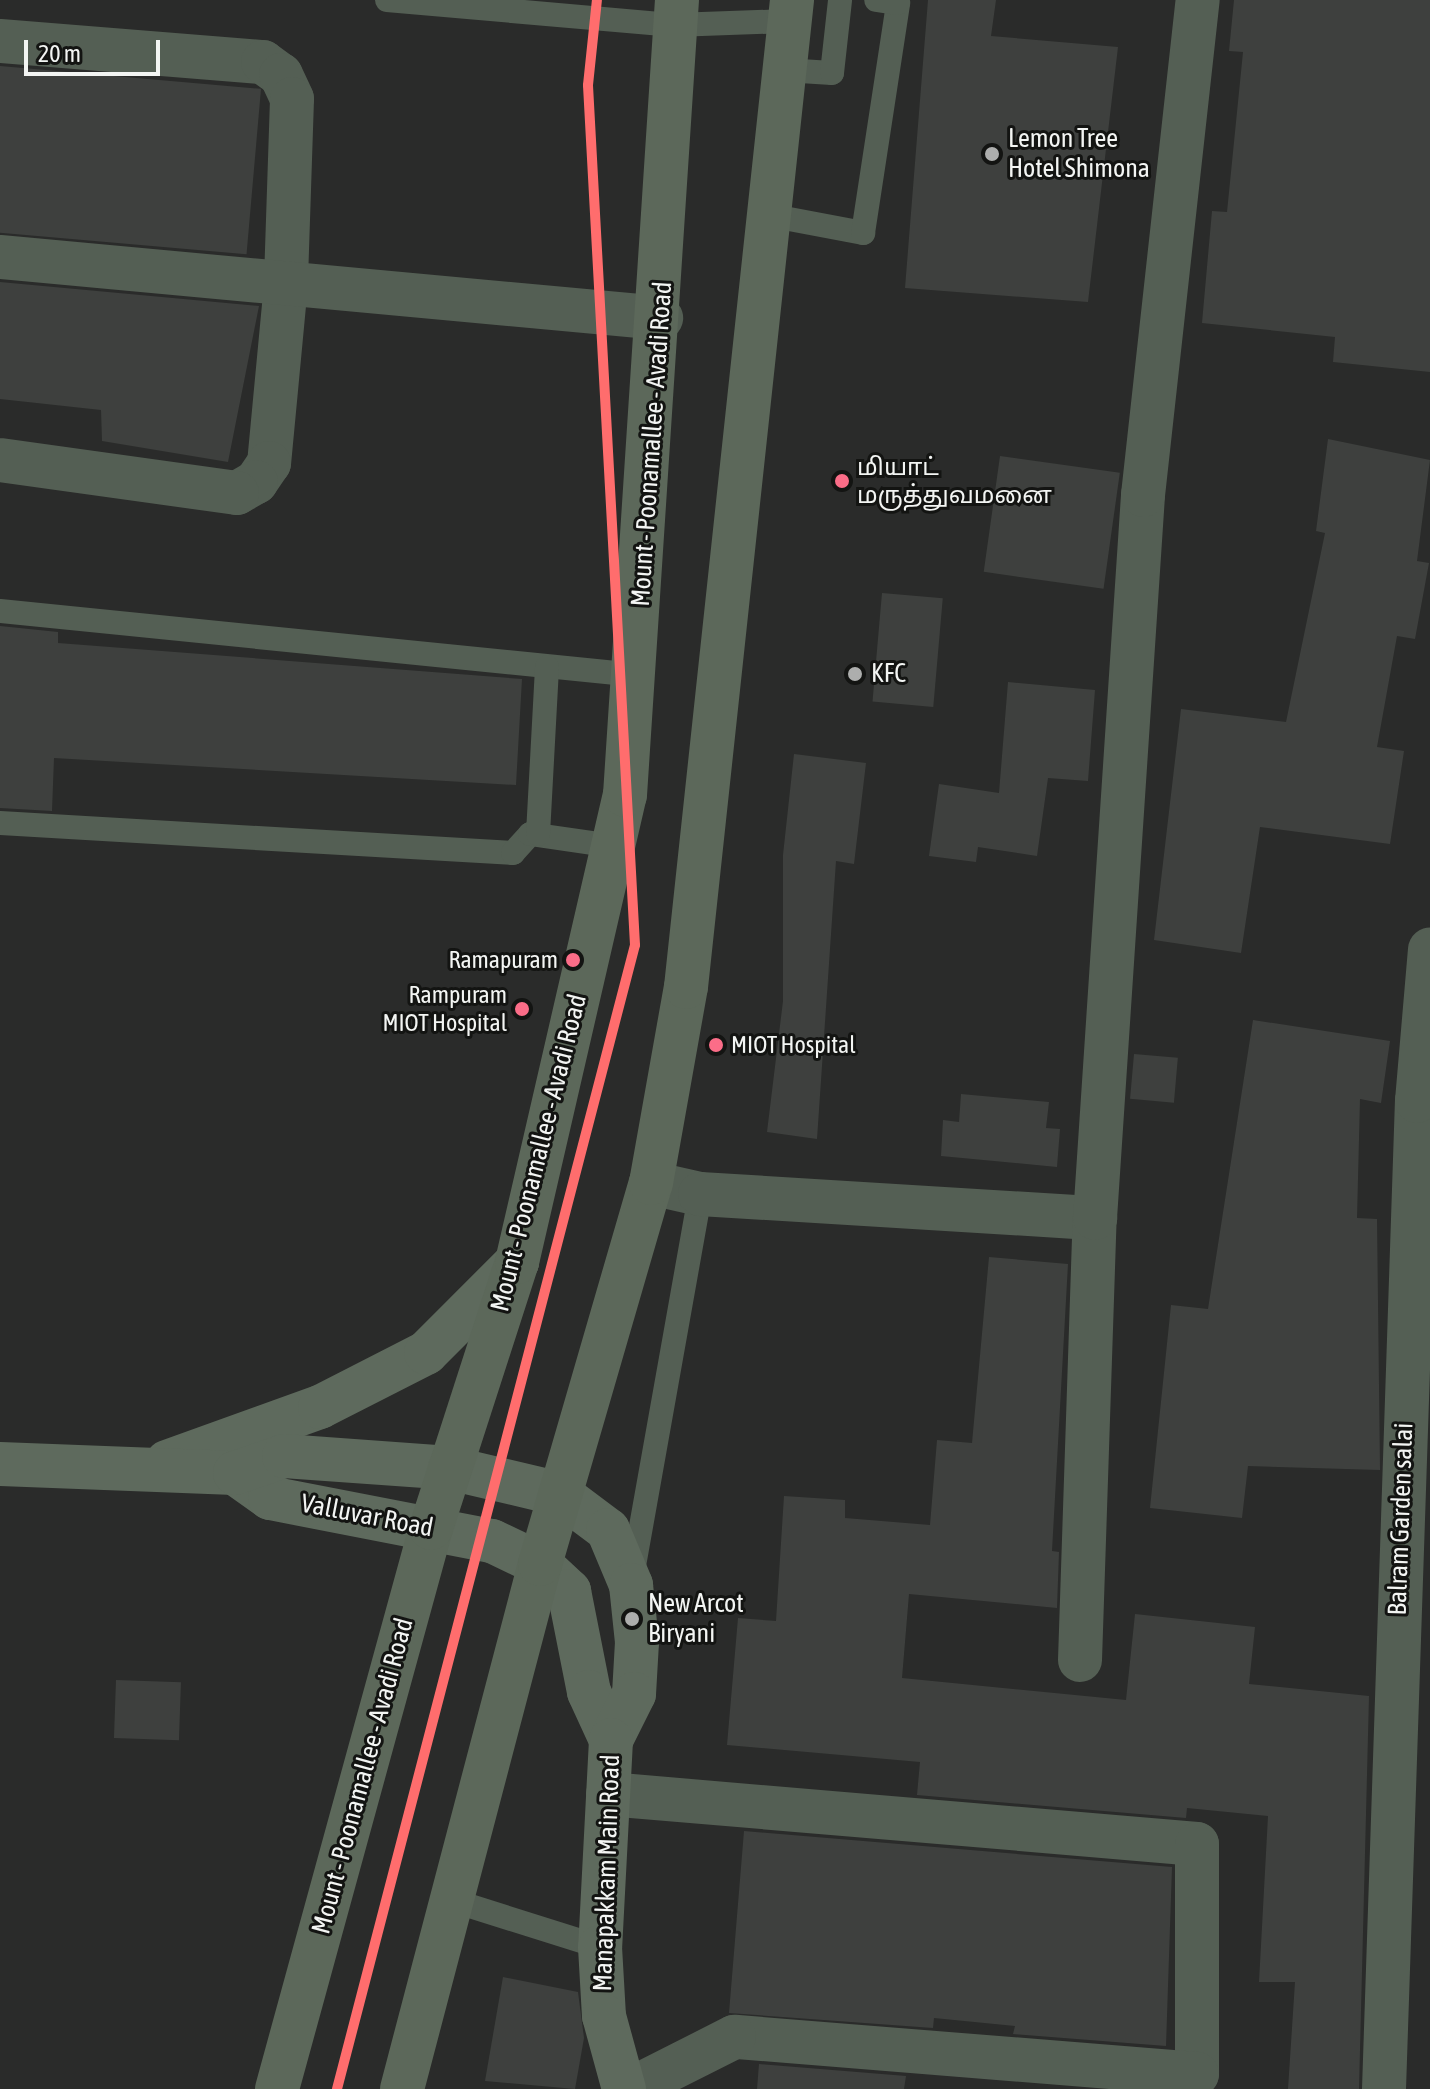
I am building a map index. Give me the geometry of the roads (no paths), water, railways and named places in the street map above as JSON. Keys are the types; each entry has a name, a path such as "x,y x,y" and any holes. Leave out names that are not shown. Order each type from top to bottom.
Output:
{"main road":[{"path":"402,2089 540,1564 651,1183 686,987 791,10"},
{"name":"Mount - Poonamallee - Avadi Road","path":"277,2089 431,1528 517,1262 625,795 661,318 676,13"},
{"path":"146,1470 320,1407 426,1353 517,1262"},
{"name":"Manapakkam Main Road","path":"235,1473 284,1456 450,1468 560,1494 608,1530 631,1585 634,1694 611,1740 600,1947 604,2016 624,2089"},
{"path":"0,1464 235,1473"},
{"name":"Valluvar Road","path":"235,1473 270,1498 492,1541 540,1564 569,1591 589,1692 611,1740"}],"street":[{"path":"1080,1660 1095,1218 1143,495 1198,0"},
{"path":"0,41 263,62 281,75 292,99 286,284 269,463 256,482 237,493 0,460"},
{"path":"0,257 661,318"},
{"name":"Balram Garden salai","path":"1384,2089 1416,1133 1430,950"},
{"path":"651,1183 700,1194 1095,1218"},
{"path":"608,1794 1197,1844 1197,2074 734,2037 631,2089"}],"lane":[{"path":"387,0 676,13 791,10"},
{"path":"784,70 832,73 840,0"},
{"path":"768,215 863,233 898,3 876,0"},
{"path":"0,611 636,675"},
{"path":"538,834 547,667"},
{"path":"0,823 513,853 538,834 612,846"},
{"path":"631,1585 700,1194"},
{"path":"451,1900 600,1947"}],"place":[{"name":"Lemon Tree Hotel Shimona","path":"992,154"},
{"name":"மியாட் மருத்துவமனை","path":"842,481"},
{"name":"KFC","path":"855,674"},
{"name":"Ramapuram","path":"573,960"},
{"name":"Rampuram MIOT Hospital","path":"522,1009"},
{"name":"MIOT Hospital","path":"716,1045"},
{"name":"New Arcot Biryani","path":"632,1619"}]}
